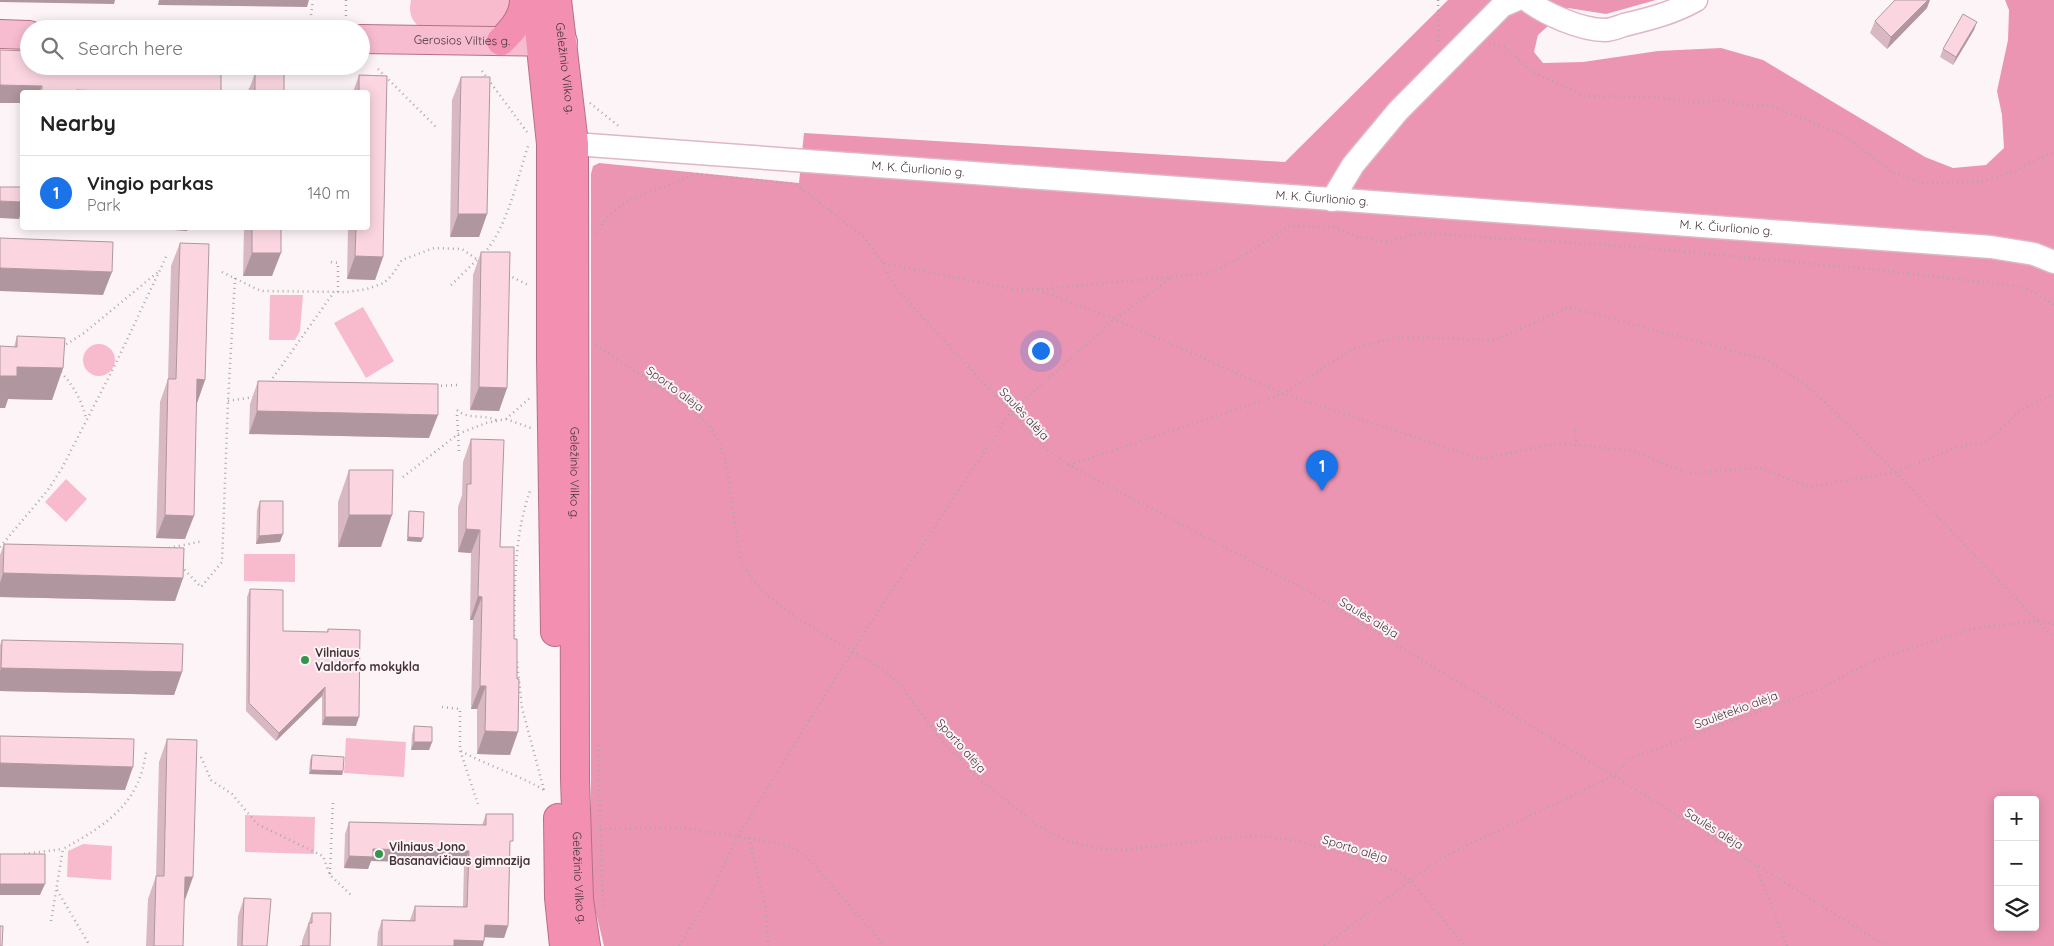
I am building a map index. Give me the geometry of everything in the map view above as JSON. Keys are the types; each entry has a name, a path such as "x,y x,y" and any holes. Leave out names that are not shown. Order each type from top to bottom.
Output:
{"highway":[{"path":"501,41 518,21 522,13 524,0"},
{"name":"Geležinio Vilko g.","path":"536,0 551,42 581,144 574,779 579,900 586,946"},
{"name":"Geležinio Vilko g.","path":"557,0 551,42 551,359 559,898 564,946"}],"main road":[{"path":"0,34 20,35"},
{"name":"Gerosios Vilties g.","path":"370,40 551,42"}],"street":[{"path":"1332,200 1353,164 1398,111 1502,6 1516,0"},
{"path":"1527,0 1541,11 1571,23 1605,30 1649,19 1681,8 1696,0"},
{"name":"M. K. Čiurlionio g.","path":"581,144 1991,248 2034,254 2054,262"}],"path":[{"path":"311,15 313,0"},
{"path":"346,0 346,16"},
{"path":"1438,0 1441,68"},
{"path":"1468,40 1505,48 1531,71 1584,96 1654,97 1695,102 1722,100 1747,106 1769,105 1845,136 1870,153 1892,172 1922,183 1980,182 2015,171 2054,151"},
{"path":"378,69 438,129"},
{"path":"451,285 491,246 503,222 531,137 482,71"},
{"path":"248,90 253,87"},
{"path":"585,100 647,148"},
{"name":"Saulės alėja","path":"596,235 606,218 627,201 698,174 796,184 865,238 883,263 888,277 902,295 1043,447 1070,465 1306,590 1614,776 1886,946"},
{"path":"883,263 1018,290 1036,289 1209,273 1235,262 1290,226 1333,227 1358,237 1387,242 1420,233 1636,247 1878,270 2018,286 2036,293 2054,305"},
{"path":"222,272 262,291 336,292 367,289 384,283 392,276 402,260 434,248 462,249 485,264"},
{"path":"0,546 48,490 62,468 116,363 167,255"},
{"path":"268,385 336,292 338,262 331,262"},
{"path":"57,349 84,333 159,271"},
{"path":"500,271 534,288"},
{"path":"178,564 201,587 222,562 235,278"},
{"path":"679,946 705,905 738,836 852,651 1010,412 1115,319 1170,278"},
{"path":"1036,289 1115,319 1283,394 1481,459 1559,443 1632,451 1688,473 1760,468 1810,487 1896,472 1956,448 1988,441 2022,409 2054,394"},
{"path":"1070,465 1283,394 1353,349 1397,337 1496,340 1568,307 1768,360 1808,386 1896,472 2040,621 2054,638"},
{"name":"Sporto alėja","path":"593,343 694,411 710,426 720,443 727,467 740,558 750,577 769,597 800,620 884,670 901,686 937,734 973,774 1038,826 1068,841 1096,848 1122,850 1264,836 1297,841 1378,864 1411,880 1465,946"},
{"path":"58,369 73,386 82,403 86,420"},
{"path":"428,387 457,385"},
{"path":"228,401 257,396"},
{"path":"506,419 532,396"},
{"path":"457,410 461,414 471,417 490,417 497,420"},
{"path":"456,415 459,451"},
{"path":"403,477 458,434 486,423 506,419 532,428"},
{"path":"1575,430 1576,445"},
{"path":"514,641 516,562 525,507 532,488"},
{"path":"165,549 203,542"},
{"path":"4,543 13,544"},
{"name":"Saulėtekio alėja","path":"1324,946 1439,859 1614,776 1631,758 1820,689 1872,661 1975,628 2040,621 2054,624"},
{"path":"460,750 521,776 544,790 522,708 516,660"},
{"path":"442,707 460,709 460,750 478,804"},
{"path":"18,855 63,849 92,832 121,810 132,796 140,780 146,751"},
{"path":"201,757 210,780 232,794 257,824 323,856 330,875 352,896"},
{"path":"330,875 333,798"},
{"path":"603,907 600,829 685,828 750,838 792,847 807,857 885,946"},
{"path":"750,838 766,909 768,946"},
{"path":"51,921 63,849"},
{"path":"1755,865 1787,946"},
{"path":"56,888 90,946"}],"shaded area":[{"path":"411,0 518,0 501,29 423,30 412,17 410,9"},
{"path":"1448,0 1656,0 1606,14 1568,8 1538,35 1534,52 1543,63 1583,62 1658,51 1721,48 1763,60 1925,157 1953,168 1986,165 2004,148 2002,115 1997,91 2008,40 2009,10 2005,0 2054,0 2054,946 604,946 591,892 591,174 593,166 599,163 799,183 804,133 1285,162"},
{"path":"270,295 303,295 300,331 295,340 269,340"},
{"path":"363,307 394,361 366,378 334,323"},
{"path":"99,344 110,349 115,360 110,371 99,376 88,371 83,360 88,349"},
{"path":"66,479 87,499 66,522 45,502"},
{"path":"244,554 295,554 295,582 244,581"},
{"path":"346,738 406,742 404,777 344,773"},
{"path":"245,815 315,817 314,854 245,852"},
{"path":"83,844 112,846 111,880 67,877 68,851"}],"building":[{"path":"1895,0 1928,0 1891,37 1875,21"},
{"path":"1963,14 1977,22 1956,57 1943,49"},
{"path":"0,50 20,51 20,75 221,75 221,90 42,90 42,86 0,85"},
{"path":"255,75 284,75 284,90 255,90"},
{"path":"359,75 387,76 383,257 355,256 356,230 370,230 370,90 359,90"},
{"path":"461,77 490,77 487,214 458,214"},
{"path":"0,187 20,187 20,202 0,201"},
{"path":"252,230 281,230 281,253 252,253"},
{"path":"0,238 113,242 112,272 0,268"},
{"path":"180,243 209,244 205,380 197,379 194,516 165,515 168,379 176,379"},
{"path":"481,252 510,252 507,388 479,387"},
{"path":"17,336 65,338 63,368 17,367 17,376 0,376 0,346 17,347"},
{"path":"258,381 438,384 438,415 257,411"},
{"path":"471,439 504,440 500,547 514,547 514,639 517,639 517,679 519,679 518,732 485,731 486,686 480,686 482,597 478,596 480,530 466,529 467,484 471,484"},
{"path":"349,470 393,470 392,515 349,515"},
{"path":"260,501 283,501 283,534 259,536"},
{"path":"409,511 424,512 423,538 408,537"},
{"path":"4,544 184,548 183,578 3,573"},
{"path":"250,589 283,590 283,631 328,632 328,629 360,630 359,717 325,717 325,687 279,733 249,703"},
{"path":"2,640 183,644 182,672 1,668"},
{"path":"414,726 432,727 432,742 414,742"},
{"path":"0,736 134,739 133,767 0,763"},
{"path":"167,739 197,740 193,877 185,877 183,946 154,946 156,876 164,876"},
{"path":"312,755 344,757 343,771 311,770"},
{"path":"486,814 513,814 513,841 510,841 508,926 485,925 484,941 454,940 454,946 382,946 382,920 415,921 415,906 467,907 469,851 373,849 373,857 349,856 349,822 486,825"},
{"path":"0,854 45,854 45,884 0,884"},
{"path":"244,898 271,899 267,946 242,946"},
{"path":"312,913 331,913 330,946 309,946 309,923 312,923"},
{"path":"0,926 3,926 2,946 0,946"}],"place":[{"name":"Vingio parkas","path":"1322,491"},
{"name":"Vilniaus Valdorfo mokykla","path":"305,660"},
{"name":"Vilniaus Jono Basanavičiaus gimnazija","path":"379,854"}]}
